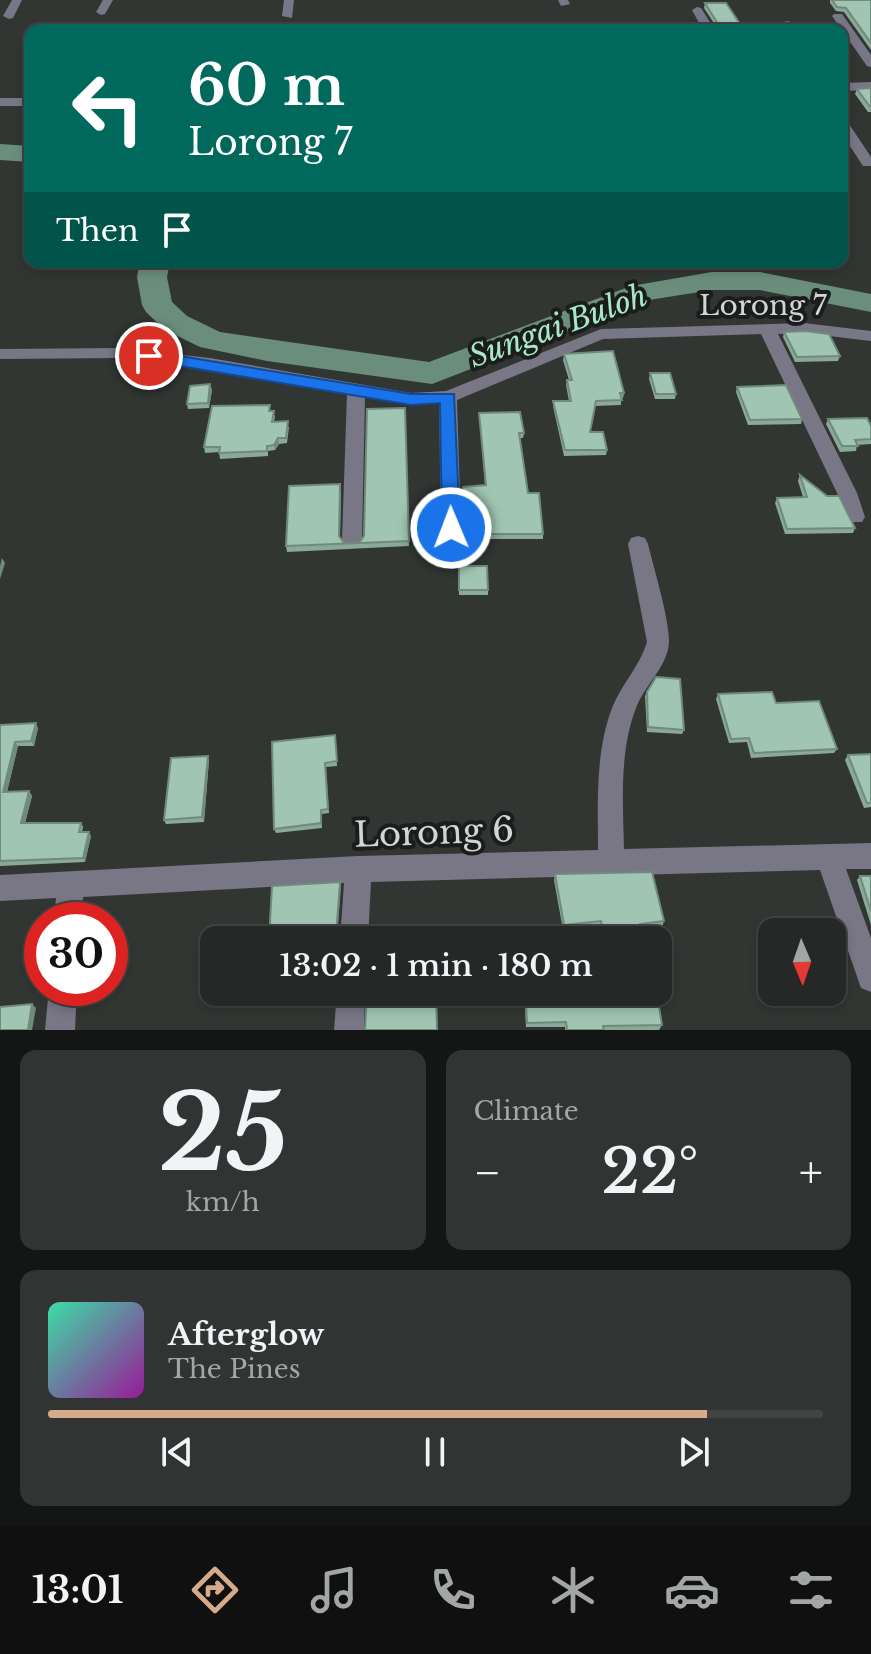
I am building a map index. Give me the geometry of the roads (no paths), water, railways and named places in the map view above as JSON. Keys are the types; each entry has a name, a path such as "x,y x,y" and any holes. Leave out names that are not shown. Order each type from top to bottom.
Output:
{"street":[{"path":"9,16 17,0"},
{"path":"101,12 108,0"},
{"path":"288,16 289,0"},
{"path":"695,4 706,24"},
{"path":"838,16 844,24"},
{"path":"848,30 871,63"},
{"path":"848,87 871,86"},
{"path":"0,102 24,102"},
{"path":"848,133 868,163"},
{"name":"Lorong 7","path":"0,354 119,353 411,399 448,397 601,334 804,328 871,336"},
{"path":"767,329 847,493 855,517"},
{"path":"352,540 356,388"},
{"path":"448,397 451,528"},
{"path":"611,863 612,770 618,726 634,688 655,657 658,642 638,544"},
{"name":"Lorong 6","path":"0,888 358,869 871,856"},
{"path":"829,857 871,978"},
{"path":"355,926 358,869"},
{"path":"69,902 70,884"},
{"path":"60,1030 62,1006"},
{"path":"349,1030 350,1006"}],"waterway":[{"name":"Sungai Buloh","path":"0,152 24,154"},
{"name":"Sungai Buloh","path":"154,268 152,277 157,305 176,323 211,340 267,351 432,373 642,292 712,281 760,281 871,303"}]}
